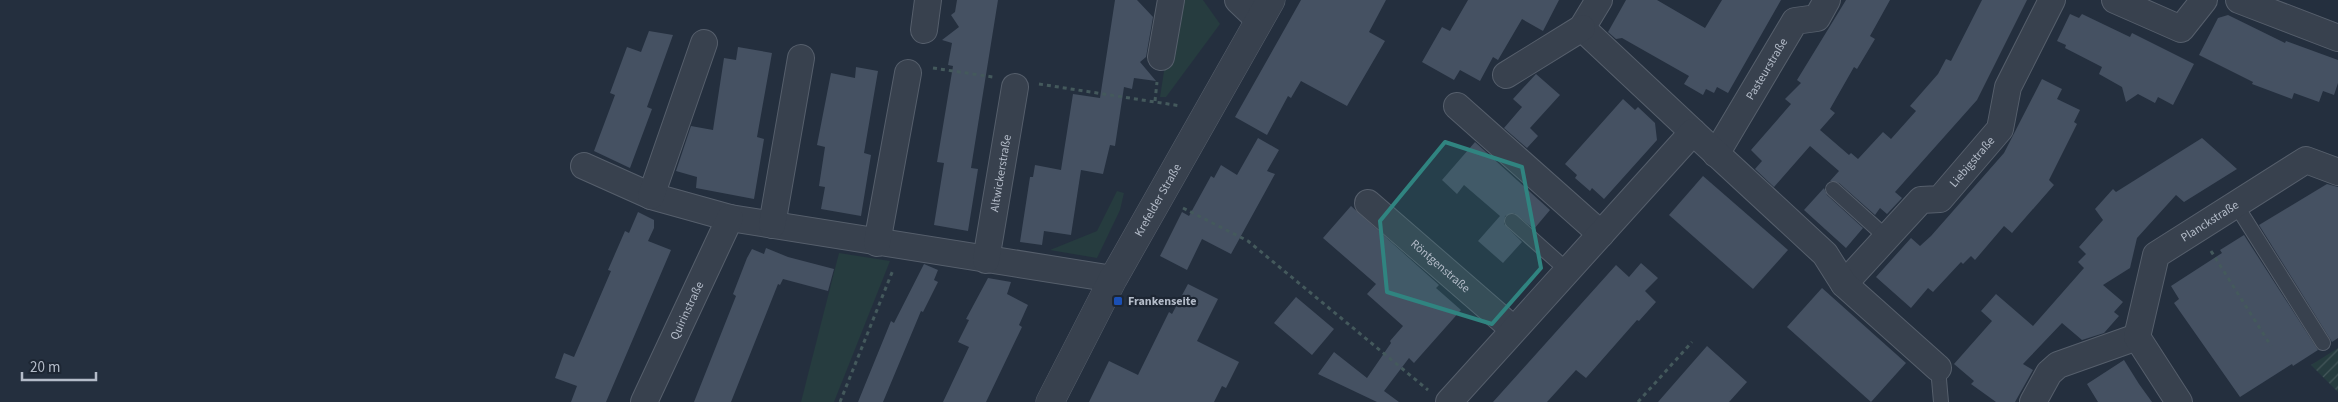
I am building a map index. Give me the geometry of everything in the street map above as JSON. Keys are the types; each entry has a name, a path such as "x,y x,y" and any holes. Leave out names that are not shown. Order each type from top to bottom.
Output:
{"street":[{"path":"924,30 928,0"},
{"path":"1161,57 1171,0"},
{"path":"1238,0 1265,10"},
{"path":"1506,75 1582,28 1599,0"},
{"name":"Pasteurstraße","path":"1716,154 1795,21 1817,18 1827,0"},
{"name":"Liebigstraße","path":"1844,284 1921,200 1940,199 2000,129 2008,87 2052,0"},
{"path":"2115,0 2181,29 2204,0"},
{"path":"2239,0 2270,5 2338,38"},
{"name":"Krefelder Straße","path":"1050,402 1113,279 1265,10"},
{"path":"1582,28 1826,254 1844,284 1938,368"},
{"path":"651,196 704,43"},
{"path":"772,225 802,58"},
{"path":"890,245 916,70"},
{"name":"Altwickerstraße","path":"986,260 1016,83"},
{"path":"1457,106 1601,234"},
{"path":"1441,399 1513,329 1693,132"},
{"name":"Planckstraße","path":"2137,337 2156,255 2306,160 2338,172"},
{"path":"584,166 651,196 730,218 1113,279"},
{"name":"Röntgenstraße","path":"1368,203 1513,329"},
{"name":"Quirinstraße","path":"644,402 730,218"},
{"path":"2033,402 2055,366 2137,337 2179,402"}],"lane":[{"path":"1833,189 1886,237"},
{"path":"2236,205 2323,343"},
{"path":"1512,221 1567,270"},
{"path":"1938,368 1941,402"}],"path":[{"path":"916,70 1207,111"},
{"path":"1195,214 1248,240 1441,399"},
{"path":"2197,229 2271,346"},
{"path":"840,402 890,245"},
{"path":"1638,402 1692,342"}],"highlighted area":[{"path":"1445,142 1522,167 1541,268 1492,324 1387,292 1380,221"}],"green space":[{"path":"1175,0 1203,0 1220,24 1166,97 1160,97"},
{"path":"1117,191 1124,193 1120,210 1097,258 1050,250 1097,231"},
{"path":"839,253 890,261 834,402 801,402"},
{"path":"2338,348 2338,392 2311,365"}],"building":[{"path":"957,0 998,0 971,168 978,169 968,231 934,225 944,163 937,162 953,66 948,65 952,43 942,40 959,27 951,15 955,12"},
{"path":"1115,0 1137,0 1153,17 1146,57 1140,62 1156,81 1134,78 1132,89 1124,87 1115,146 1110,145 1103,174 1081,170 1071,235 1044,231 1042,245 1020,242 1030,177 1033,177 1035,165 1061,170 1073,94 1100,98"},
{"path":"1301,0 1386,0 1369,32 1385,41 1347,106 1301,81 1291,98 1288,96 1267,135 1235,117"},
{"path":"1468,0 1559,0 1543,31 1522,19 1498,60 1493,57 1480,81 1460,70 1454,80 1422,62 1442,27 1450,31"},
{"path":"1626,0 1657,0 1705,28 1722,0 1781,0 1728,93 1717,87 1714,93 1706,89 1703,95 1684,84 1689,76 1622,38 1616,39 1608,32"},
{"path":"1846,0 1890,0 1870,36 1875,39 1857,69 1854,67 1830,109 1835,113 1820,130 1849,155 1851,153 1858,159 1883,132 1891,139 1916,111 1910,106 1938,74 1946,59 1951,61 1982,0 2027,0 1977,100 1895,192 1902,198 1887,214 1880,208 1875,215 1839,183 1830,181 1839,171 1810,146 1774,187 1755,169 1762,161 1751,150 1791,104 1785,99 1801,83 1797,80"},
{"path":"2070,14 2079,18 2082,14 2130,37 2132,33 2194,64 2173,105 2158,97 2155,103 2138,94 2126,102 2122,87 2099,74 2102,67 2065,48 2066,45 2057,41"},
{"path":"2228,15 2285,43 2286,41 2338,60 2338,83 2334,95 2323,91 2319,102 2294,93 2292,99 2252,84 2253,82 2199,55 2218,18"},
{"path":"649,31 673,35 647,107 652,109 630,168 594,151 615,95 610,93 627,47 641,52"},
{"path":"738,47 772,53 757,137 764,139 754,199 696,188 697,177 676,171 691,126 713,130 724,58 736,60"},
{"path":"856,67 878,71 864,153 871,155 861,216 821,209 825,187 819,186 825,147 817,145 831,73 855,78"},
{"path":"1536,74 1560,95 1530,128 1538,136 1527,148 1504,128 1522,107 1513,99"},
{"path":"2042,79 2062,89 2057,99 2080,110 2074,122 2077,124 2049,180 2054,185 2012,233 2004,226 1975,260 1971,256 1963,264 1961,262 1933,292 1928,288 1911,308 1876,277 1911,238 1920,246 1931,236 2004,153"},
{"path":"1623,99 1635,110 1638,107 1655,123 1657,140 1604,199 1592,188 1590,191 1575,178 1577,175 1565,164"},
{"path":"1258,138 1279,150 1267,171 1275,174 1231,254 1202,239 1187,270 1160,256 1182,212 1189,216 1211,176 1214,178 1221,165 1237,175"},
{"path":"2202,138 2237,169 2184,202 2176,195 2137,238 2130,268 2103,285 2123,302 2114,312 2119,316 2104,333 2082,340 2062,323 2023,364 2033,370 2015,402 1996,402 1971,384 1974,381 1954,364 1992,321 1981,311 1996,294 2033,326 2084,268 2078,262 2086,254 2079,247 2103,220 2095,209 2113,189 2116,192"},
{"path":"1475,142 1550,210 1534,229 1514,213 1505,216 1504,224 1522,242 1503,263 1478,241 1500,216 1464,185 1457,194 1442,180"},
{"path":"1703,176 1788,250 1753,289 1669,215"},
{"path":"2327,184 2338,187 2338,338 2332,342 2259,225"},
{"path":"1824,188 1827,195 1863,228 1846,248 1804,210"},
{"path":"1351,206 1439,285 1436,288 1461,310 1414,363 1409,358 1384,391 1399,402 1377,402 1318,374 1334,352 1367,378 1391,343 1390,341 1403,326 1367,294 1376,284 1323,238"},
{"path":"638,212 654,220 654,228 648,241 671,250 606,402 571,402 577,386 555,378 564,353 574,357 611,271 608,270 625,231 629,233"},
{"path":"2244,235 2318,350 2240,397 2174,303 2179,299 2171,286 2222,253 2220,250"},
{"path":"766,248 788,257 834,269 828,291 783,279 780,285 778,284 731,402 694,402 736,296 733,294 747,258 752,249 764,254"},
{"path":"1641,263 1658,278 1645,291 1656,302 1639,321 1637,320 1586,378 1576,370 1547,402 1493,402 1616,265 1629,277"},
{"path":"924,264 938,270 934,280 938,282 923,312 921,311 883,402 858,402 891,321 894,323"},
{"path":"988,278 1011,282 1007,294 1028,305 1019,325 1022,327 986,402 943,402 969,347 958,342 969,320 966,319"},
{"path":"1188,284 1218,299 1197,341 1239,362 1226,388 1222,386 1214,402 1089,402 1109,361 1138,375 1169,312 1172,314"},
{"path":"1822,288 1906,363 1871,402 1787,327"},
{"path":"1296,297 1334,329 1312,355 1274,323"},
{"path":"1707,346 1747,382 1729,402 1658,402"},
{"path":"2124,360 2152,402 2098,402 2087,384"}],"place":[{"name":"Frankenseite","path":"1118,301"}]}
